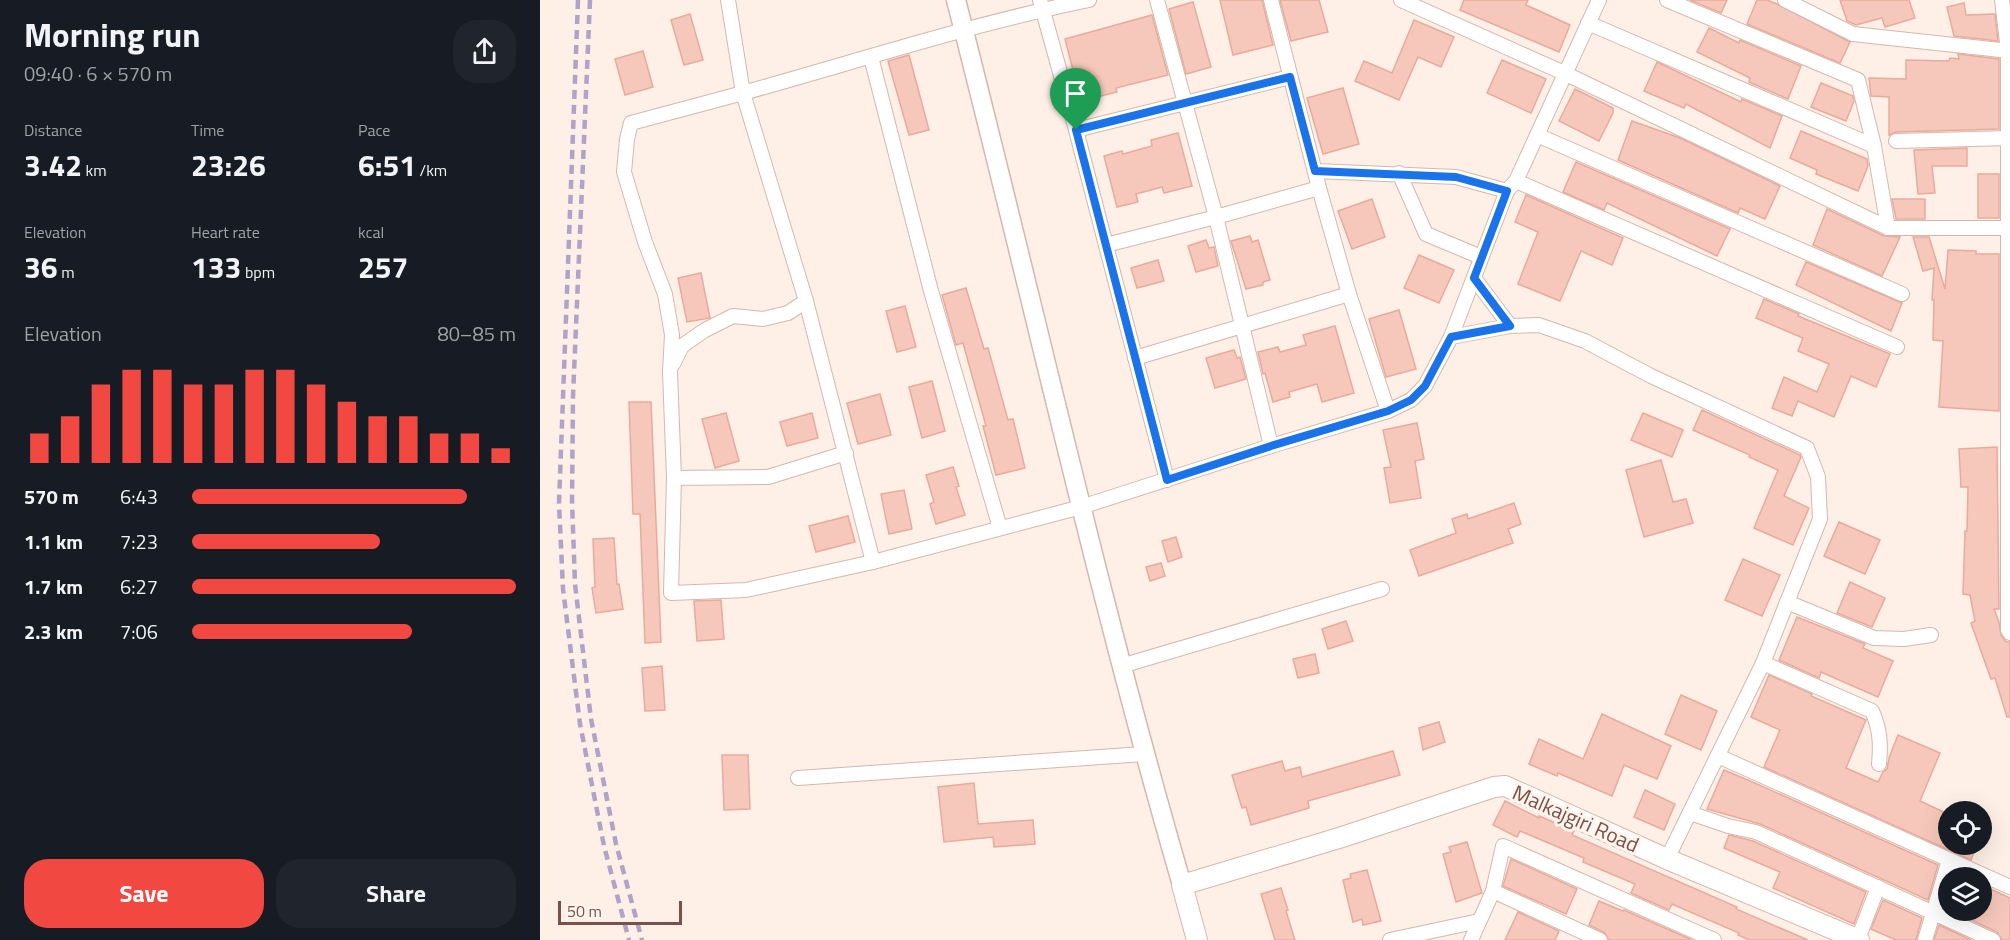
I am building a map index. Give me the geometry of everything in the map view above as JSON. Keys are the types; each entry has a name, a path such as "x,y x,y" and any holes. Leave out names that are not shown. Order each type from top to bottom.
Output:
{"main road":[{"name":"Malkajgiri Road","path":"1182,885 1339,838 1494,787 1505,786 1667,859 1859,940"},
{"path":"1182,885 1197,940"}],"street":[{"path":"728,0 743,93 806,301 873,562"},
{"path":"956,0 1121,666 1182,885"},
{"path":"1089,0 1042,5 871,57 631,123 624,172 645,242 665,294 672,335 670,372 674,478 671,593 747,590 873,562 1081,507 1388,411 1411,400 1425,386 1451,337 1481,257 1512,186 1599,0"},
{"path":"1156,0 1216,217 1271,446"},
{"path":"1271,0 1319,188 1349,294 1388,411"},
{"path":"1401,0 1564,73 1888,228 2008,228"},
{"path":"1667,0 1858,80 1874,146 1888,228"},
{"path":"1785,0 1853,34 2009,51"},
{"path":"2002,0 2009,51 2009,631"},
{"path":"1042,5 1167,480"},
{"path":"1588,23 1874,146"},
{"path":"871,57 931,291 999,528"},
{"path":"1076,130 1290,77"},
{"path":"1537,135 1902,294"},
{"path":"1896,141 2009,139"},
{"path":"1315,171 1456,177 1512,186 1897,347"},
{"path":"1399,173 1426,234 1481,257"},
{"path":"1106,245 1319,188"},
{"path":"1474,278 1510,326"},
{"path":"1135,358 1349,294"},
{"path":"670,372 682,346 705,330 733,316 763,319 788,313 806,301"},
{"path":"1451,337 1510,326 1539,325 1585,341 1651,376 1807,448 1818,477 1820,519 1763,663 1667,859"},
{"path":"674,478 768,477 846,453"},
{"path":"1121,666 1382,589"},
{"path":"1787,602 1874,638 1904,639 1931,636"},
{"path":"1763,663 1872,711 1880,735 1878,764"},
{"path":"798,778 1144,754"},
{"path":"1718,756 2010,887"},
{"path":"1690,813 1728,826 1756,832 1993,940"},
{"path":"1471,940 1493,891 1503,846 1714,940"},
{"path":"1925,940 1949,860"},
{"path":"1859,940 1878,887"},
{"path":"1493,891 1600,940"},
{"path":"1390,940 1479,921"}],"building":[{"path":"1220,0 1262,0 1273,45 1233,55"},
{"path":"1280,0 1319,0 1328,32 1291,41"},
{"path":"1464,0 1528,0 1526,5 1570,25 1559,52 1460,10"},
{"path":"1690,0 1727,0 1721,13"},
{"path":"1757,0 1767,0 1777,4 1850,42 1840,63 1747,24"},
{"path":"1840,0 1909,0 1915,18 1885,27 1882,18 1856,25 1847,21"},
{"path":"1193,2 1211,67 1186,74 1169,9"},
{"path":"1964,3 1966,15 1995,14 1998,41 1954,36 1947,7"},
{"path":"690,14 703,60 684,65 671,20"},
{"path":"1152,15 1168,75 1116,88 1117,92 1081,101 1065,39"},
{"path":"1414,20 1454,37 1441,67 1418,57 1399,100 1355,81 1364,61 1392,73"},
{"path":"1709,28 1739,43 1740,40 1801,66 1788,99 1749,82 1750,78 1697,52"},
{"path":"643,51 653,87 625,95 615,59"},
{"path":"1958,54 1999,59 1999,129 1896,132 1889,135 1889,97 1871,96 1869,78 1906,79 1906,60 1949,61 1950,58 1959,59"},
{"path":"909,55 929,130 909,135 888,61"},
{"path":"1502,60 1546,79 1531,113 1487,93"},
{"path":"1657,62 1741,102 1742,99 1782,116 1770,148 1686,104 1684,108 1644,91"},
{"path":"1821,83 1853,96 1854,101 1846,121 1811,107"},
{"path":"1343,88 1359,144 1323,154 1307,98"},
{"path":"1575,89 1613,108 1613,113 1599,141 1559,121"},
{"path":"1632,121 1680,138 1780,186 1765,219 1740,208 1738,213 1618,160"},
{"path":"1801,131 1867,159 1868,166 1858,191 1816,174 1817,170 1790,158"},
{"path":"1178,133 1192,186 1164,193 1162,187 1136,194 1138,202 1117,207 1104,156 1122,151 1123,154 1152,146 1151,140"},
{"path":"1967,148 1967,166 1932,166 1935,193 1918,194 1914,150"},
{"path":"1576,162 1730,229 1717,256 1607,203 1604,210 1563,192"},
{"path":"1978,174 1999,174 1999,218 1978,218"},
{"path":"1526,195 1623,238 1612,265 1581,251 1560,301 1518,284 1538,232 1515,222"},
{"path":"1372,199 1385,237 1352,249 1338,211"},
{"path":"1892,199 1925,199 1925,219 1896,219"},
{"path":"1827,209 1884,236 1900,237 1882,276 1813,245"},
{"path":"1250,236 1252,242 1258,240 1270,280 1263,282 1263,285 1246,289 1231,241"},
{"path":"1913,237 1929,237 1945,289 1948,250 1999,254 1999,411 1939,407 1943,341 1933,340 1934,268 1923,271"},
{"path":"1206,240 1209,248 1214,247 1218,266 1196,272 1188,246"},
{"path":"1419,255 1454,270 1439,303 1404,288"},
{"path":"1158,260 1164,281 1137,288 1131,268"},
{"path":"1806,262 1902,303 1891,331 1796,285"},
{"path":"701,273 710,318 687,322 678,278"},
{"path":"966,288 984,349 988,348 1008,420 1013,419 1025,468 996,475 983,426 986,426 963,343 956,345 942,295"},
{"path":"1764,299 1799,314 1798,316 1890,354 1876,387 1851,376 1834,417 1798,401 1792,416 1772,408 1784,377 1817,392 1829,364 1798,351 1803,338 1756,318"},
{"path":"905,306 916,347 897,352 886,311"},
{"path":"1399,310 1416,369 1386,377 1369,319"},
{"path":"1335,326 1354,393 1322,402 1317,384 1289,392 1290,397 1273,402 1258,352 1278,347 1280,352 1306,345 1303,335"},
{"path":"1234,350 1237,358 1240,357 1246,379 1215,388 1206,358"},
{"path":"932,381 945,431 922,438 909,387"},
{"path":"880,394 891,435 858,444 847,403"},
{"path":"629,402 651,402 661,642 645,643 640,514 633,514"},
{"path":"1702,410 1800,455 1784,496 1809,508 1793,545 1754,528 1778,470 1693,430"},
{"path":"726,413 739,461 715,468 702,419"},
{"path":"812,413 818,438 787,446 780,422"},
{"path":"1643,413 1683,430 1672,457 1631,440"},
{"path":"1417,423 1424,459 1415,461 1421,498 1390,503 1384,468 1391,467 1383,430"},
{"path":"1997,447 1999,609 1994,609 2001,635 2006,642 2010,642 2010,717 2007,717 1995,678 1991,679 1971,623 1975,621 1970,595 1963,594 1968,487 1961,487 1959,449"},
{"path":"1661,460 1673,502 1686,499 1693,523 1644,537 1626,470"},
{"path":"953,467 959,486 956,487 965,515 936,524 930,504 934,502 926,475"},
{"path":"904,490 912,529 889,534 881,494"},
{"path":"1514,503 1521,524 1508,529 1513,543 1419,576 1410,550 1456,533 1452,519 1467,514 1468,519"},
{"path":"848,516 855,542 816,552 809,526"},
{"path":"1839,522 1880,540 1865,574 1824,556"},
{"path":"1176,537 1182,557 1168,562 1162,541"},
{"path":"614,538 617,584 619,584 623,609 596,613 592,588 595,587 593,539"},
{"path":"1743,559 1780,575 1762,616 1725,600"},
{"path":"1161,563 1165,576 1150,581 1146,567"},
{"path":"1850,582 1885,598 1872,627 1837,613"},
{"path":"721,600 724,639 697,641 694,601"},
{"path":"1797,617 1865,644 1863,648 1893,661 1878,697 1821,672 1819,678 1779,660"},
{"path":"1346,621 1353,641 1328,649 1322,629"},
{"path":"1315,654 1319,673 1298,678 1293,659"},
{"path":"662,666 665,710 645,711 642,668"},
{"path":"1769,675 1866,720 1846,768 1878,782 1887,769 1898,735 1940,753 1920,801 1938,809 1938,845 1764,767 1780,730 1751,717"},
{"path":"1681,695 1717,711 1701,750 1665,734"},
{"path":"1602,714 1671,746 1657,779 1624,765 1612,796 1558,773 1557,776 1529,764 1539,739 1583,759"},
{"path":"1439,722 1445,742 1423,750 1419,728"},
{"path":"1393,751 1400,775 1308,801 1309,808 1251,825 1246,807 1242,808 1232,775 1282,761 1285,771 1300,767 1302,777"},
{"path":"722,755 748,755 750,809 724,810"},
{"path":"1724,770 1938,865 1928,900 1760,824 1707,809"},
{"path":"974,783 978,824 1033,820 1035,844 994,847 993,837 944,842 938,787"},
{"path":"1645,790 1675,804 1664,830 1634,817"},
{"path":"1505,801 1539,818 1539,816 1574,831 1572,835 1808,940 1749,940 1738,935 1739,933 1672,904 1669,910 1631,893 1635,884 1583,862 1584,858 1520,831 1517,837 1493,825"},
{"path":"1729,835 1753,841 1866,892 1854,924 1773,888 1780,872 1724,848"},
{"path":"1467,842 1482,893 1456,902 1443,854 1451,852 1449,847"},
{"path":"1960,855 1973,855 1971,860"},
{"path":"1511,859 1577,889 1566,914 1503,886"},
{"path":"1367,870 1381,921 1363,925 1362,919 1353,922 1343,880 1351,878 1350,874"},
{"path":"1281,888 1295,940 1275,940 1261,894"},
{"path":"1992,890 2010,898 2010,940 2002,940 1997,932 1974,921 1992,921"},
{"path":"1883,900 1922,918 1916,940 1896,940 1871,929"},
{"path":"1599,901 1692,940 1609,940 1604,932 1589,925"},
{"path":"1518,912 1559,931 1555,940 1505,940"},
{"path":"1939,925 1971,940 1934,940"}],"railway":[{"path":"578,0 559,503 563,589 580,724 604,846 629,940"},
{"path":"590,0 573,396 572,501 575,584 591,719 616,844 642,940"}],"route":[{"path":"1290,77 1315,171 1456,177 1507,191 1474,278 1510,326 1451,337 1425,386 1411,400 1388,411 1167,480 1076,130 1290,77"}]}
